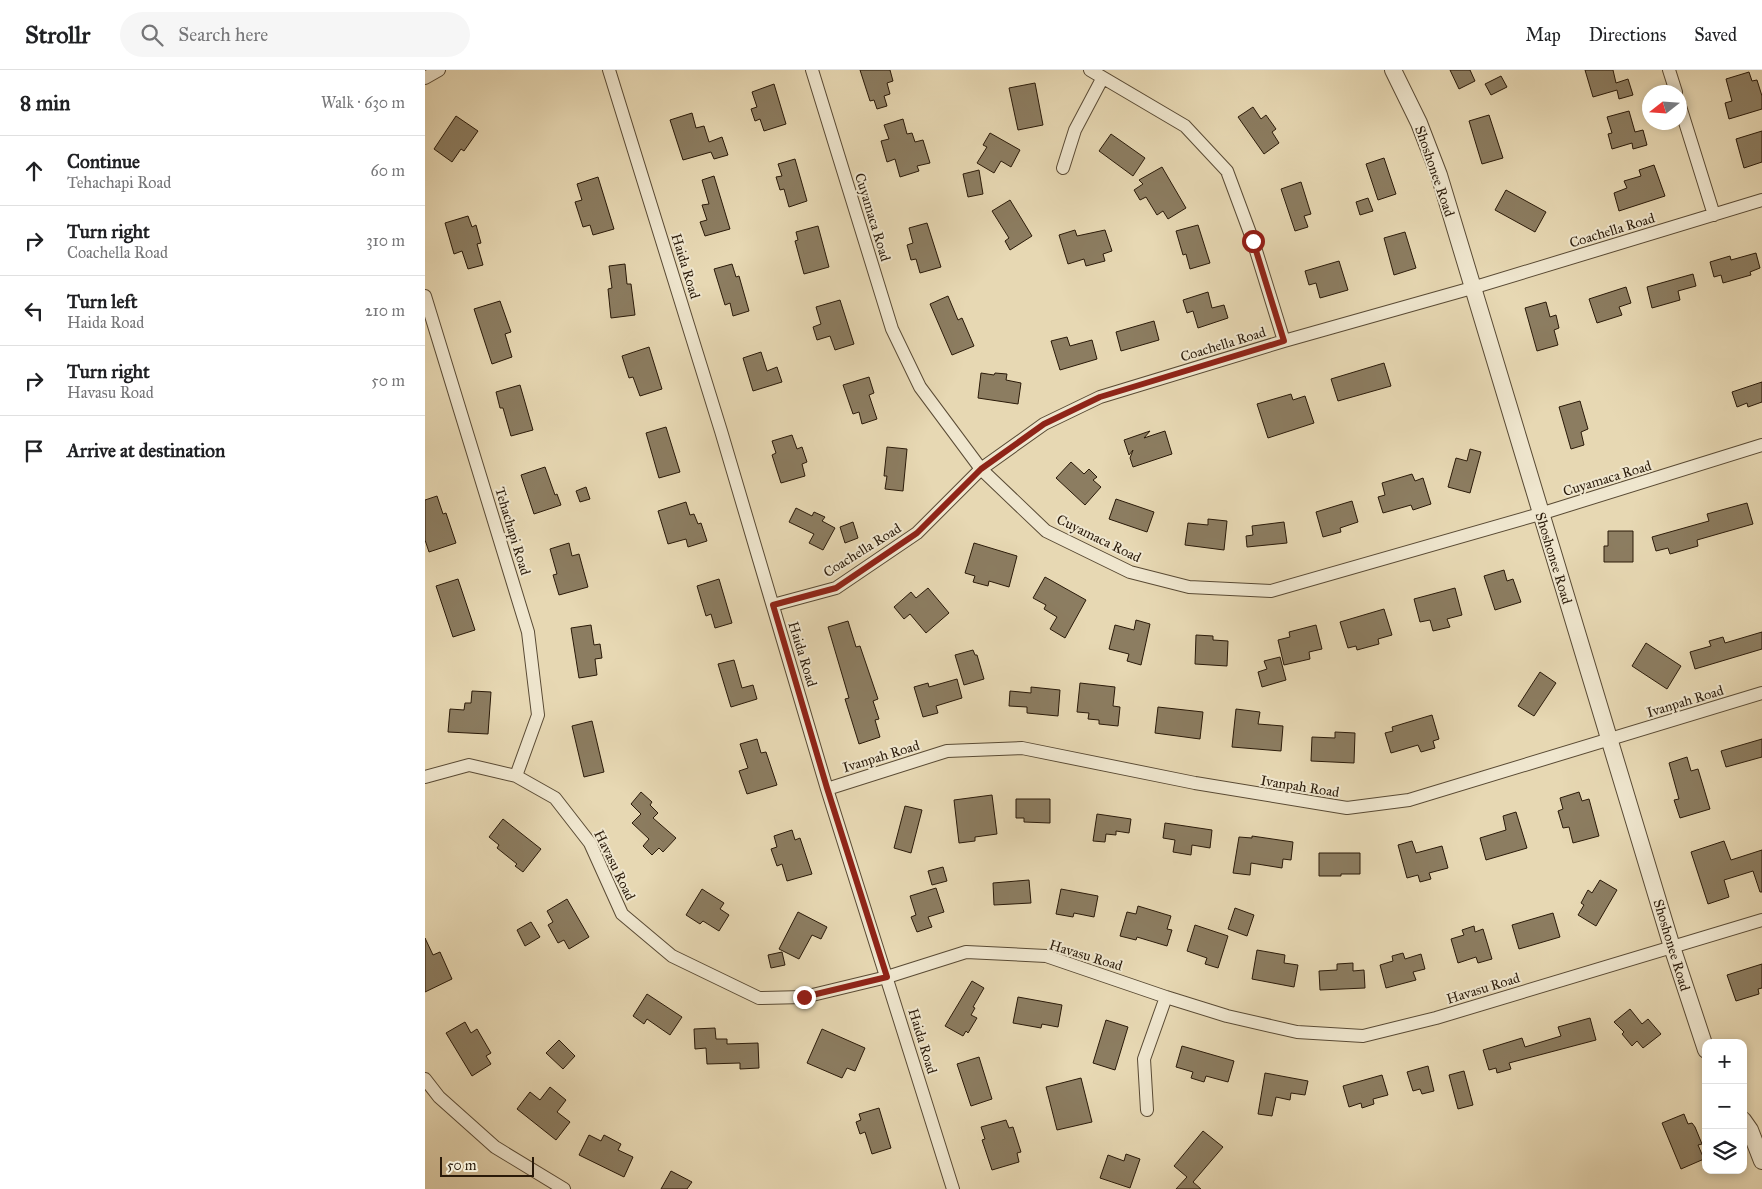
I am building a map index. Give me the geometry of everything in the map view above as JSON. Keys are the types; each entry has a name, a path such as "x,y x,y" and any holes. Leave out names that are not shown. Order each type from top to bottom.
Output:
{"street":[{"path":"425,78 439,70"},
{"name":"Haida Road","path":"609,70 721,431 827,788 953,1189"},
{"name":"Cuyamaca Road","path":"813,70 892,329 920,387 981,469 1046,531 1131,572 1189,587 1271,591 1540,514 1762,446"},
{"path":"1090,70 1185,126 1227,171 1253,241 1284,341"},
{"name":"Shoshonee Road","path":"1393,70 1419,123 1439,175 1540,514 1702,1039"},
{"path":"1669,70 1674,85"},
{"path":"1063,168 1075,130 1103,79"},
{"path":"1687,129 1714,215"},
{"name":"Coachella Road","path":"773,605 836,588 917,533 981,469 1044,424 1100,397 1284,341 1472,288 1762,200"},
{"name":"Tehachapi Road","path":"425,296 528,632 538,714 516,776"},
{"name":"Ivanpah Road","path":"827,788 947,751 1022,748 1195,783 1347,808 1409,800 1762,693"},
{"name":"Havasu Road","path":"425,777 469,765 516,776 555,798 590,843 622,914 672,956 759,998 804,997 887,977 966,952 1047,956 1227,1016 1297,1032 1363,1036 1436,1018 1762,920"},
{"path":"1147,1110 1144,1059 1166,997"},
{"path":"425,1079 439,1097 495,1148 564,1189"},
{"path":"1747,1126 1762,1161"}],"building":[{"path":"860,70 890,70 893,81 887,83 890,94 884,96 887,106 877,109 874,100 870,101"},
{"path":"1450,70 1470,70 1475,81 1459,89"},
{"path":"1585,70 1613,70 1616,83 1628,79 1633,95 1619,99 1617,90 1593,97"},
{"path":"1749,72 1752,81 1757,80 1762,96 1762,109 1729,119 1725,103 1732,101 1726,79"},
{"path":"1501,76 1507,87 1491,95 1485,84"},
{"path":"1035,83 1043,125 1018,130 1009,88"},
{"path":"774,84 786,124 764,131 760,119 755,121 751,109 757,107 752,92"},
{"path":"1253,107 1261,119 1266,115 1276,129 1272,132 1279,143 1264,154 1238,117"},
{"path":"1629,111 1635,132 1643,130 1647,145 1633,149 1632,143 1612,149 1608,134 1612,133 1607,117"},
{"path":"692,113 696,128 704,126 709,142 722,137 728,155 714,159 711,152 683,160 670,120"},
{"path":"1489,115 1503,158 1482,164 1469,121"},
{"path":"456,116 478,131 464,151 461,149 452,162 434,149"},
{"path":"903,119 907,134 912,133 915,142 923,140 930,163 917,166 919,171 900,177 895,159 887,162 881,141 889,139 884,125"},
{"path":"1762,131 1762,162 1744,168 1736,139"},
{"path":"990,133 1020,150 1011,167 1001,161 994,173 977,163 987,147 983,145"},
{"path":"1111,134 1145,158 1133,176 1099,151"},
{"path":"1384,158 1396,194 1378,200 1366,164"},
{"path":"795,159 807,201 789,207 784,189 780,190 776,177 782,176 778,164"},
{"path":"1654,165 1665,196 1619,211 1614,193 1627,188 1624,181 1641,176 1639,170"},
{"path":"1162,167 1186,208 1168,219 1163,211 1157,215 1146,197 1140,200 1134,190 1143,184 1139,180"},
{"path":"979,170 983,194 968,197 963,174"},
{"path":"714,176 730,229 705,236 700,222 707,220 702,205 709,204 702,180"},
{"path":"598,177 614,229 593,235 590,225 583,227 575,202 582,200 577,184"},
{"path":"1301,182 1311,214 1304,216 1308,227 1295,231 1281,189"},
{"path":"1506,190 1546,212 1535,232 1495,210"},
{"path":"1368,198 1373,211 1360,215 1356,202"},
{"path":"1010,200 1032,236 1010,250 1005,241 1009,238 992,211"},
{"path":"468,216 472,227 476,225 481,243 477,244 483,265 468,269 462,251 454,254 445,223"},
{"path":"927,223 941,267 920,273 916,259 911,260 907,245 913,243 909,228"},
{"path":"1198,225 1210,263 1190,269 1186,254 1183,255 1176,231"},
{"path":"818,226 829,267 804,274 795,241 798,240 796,232"},
{"path":"1075,230 1077,236 1105,230 1112,251 1103,254 1105,261 1086,266 1084,259 1068,264 1059,235"},
{"path":"1405,232 1416,268 1394,275 1384,238"},
{"path":"1756,253 1760,268 1750,272 1751,275 1723,283 1721,275 1714,277 1710,262 1730,256 1731,260"},
{"path":"1339,261 1348,290 1320,298 1316,283 1309,285 1305,271"},
{"path":"625,264 627,284 631,284 635,315 611,318 608,289 612,288 609,266"},
{"path":"732,264 736,277 739,276 749,311 733,316 730,303 725,305 714,269"},
{"path":"1693,274 1696,286 1678,291 1680,300 1652,308 1647,287"},
{"path":"1626,287 1631,303 1619,307 1622,315 1597,323 1589,299"},
{"path":"1208,292 1212,308 1224,305 1228,318 1198,328 1193,311 1187,313 1183,300"},
{"path":"948,296 958,320 962,318 974,346 952,355 930,304"},
{"path":"840,300 854,344 835,350 830,336 817,340 813,327 821,324 816,307"},
{"path":"500,301 511,332 505,334 512,357 492,364 474,309"},
{"path":"1546,302 1550,317 1556,315 1559,328 1554,330 1558,345 1537,351 1525,308"},
{"path":"1154,321 1159,340 1121,351 1116,332"},
{"path":"1067,337 1070,346 1092,340 1097,359 1060,370 1051,341"},
{"path":"649,347 662,389 640,396 633,377 629,378 622,356"},
{"path":"761,352 767,371 777,367 782,382 753,391 743,358"},
{"path":"1384,363 1391,386 1338,401 1331,379"},
{"path":"981,373 1007,374 1006,380 1021,383 1018,404 978,398"},
{"path":"869,377 874,393 869,395 877,419 862,424 859,412 853,414 843,385"},
{"path":"1762,382 1762,402 1748,407 1747,403 1737,407 1732,392"},
{"path":"520,385 533,430 511,436 496,392"},
{"path":"1291,394 1293,400 1305,396 1314,423 1268,438 1257,404"},
{"path":"1580,401 1588,429 1581,432 1584,445 1571,449 1559,407"},
{"path":"666,427 680,472 659,478 646,433"},
{"path":"1150,431 1144,438 1165,431 1172,454 1133,467 1130,458 1133,450 1129,455 1124,440"},
{"path":"792,435 797,449 802,447 807,462 802,464 805,476 781,483 772,455 776,453 772,441"},
{"path":"887,447 907,449 903,491 885,489 887,476 884,476"},
{"path":"1470,449 1481,452 1470,493 1448,487 1456,458 1467,461"},
{"path":"1071,462 1084,474 1089,469 1097,477 1093,480 1101,487 1085,505 1056,478"},
{"path":"545,467 555,495 557,494 561,505 534,514 521,475"},
{"path":"1412,474 1415,481 1423,478 1431,504 1413,510 1411,505 1383,513 1378,497 1385,495 1382,483"},
{"path":"586,487 590,499 580,502 576,491"},
{"path":"437,496 443,514 446,513 456,543 429,552 425,540 425,500"},
{"path":"1116,499 1154,512 1147,532 1109,519"},
{"path":"1352,501 1358,522 1340,528 1341,532 1323,537 1316,512"},
{"path":"686,502 690,515 694,514 698,524 701,523 707,541 688,547 686,539 668,544 658,511"},
{"path":"1747,503 1753,524 1697,540 1698,546 1670,554 1668,548 1656,551 1652,537 1709,521 1707,514"},
{"path":"796,508 812,516 814,512 825,517 822,521 835,528 823,550 809,543 814,534 789,522"},
{"path":"1208,519 1227,521 1224,550 1185,545 1188,523 1208,525"},
{"path":"853,522 858,538 845,543 840,527"},
{"path":"1284,522 1287,543 1247,547 1246,536 1253,535 1252,526"},
{"path":"1608,531 1633,531 1633,562 1604,562 1604,546 1608,546"},
{"path":"569,543 572,556 579,554 588,587 559,595 553,575 557,574 550,549"},
{"path":"974,543 1017,556 1009,587 989,581 988,586 973,582 975,576 965,573"},
{"path":"1504,570 1507,581 1513,579 1521,602 1495,610 1484,576"},
{"path":"1045,577 1086,600 1065,638 1050,629 1057,617 1044,609 1046,605 1033,598"},
{"path":"458,579 475,630 453,637 436,586"},
{"path":"719,579 732,623 715,628 711,614 706,616 697,586"},
{"path":"928,588 949,613 926,633 910,614 904,619 894,607 911,592 916,598"},
{"path":"1455,588 1462,615 1447,619 1450,627 1433,631 1430,620 1420,622 1414,599"},
{"path":"1384,609 1392,635 1378,639 1379,644 1357,650 1356,646 1348,648 1340,622"},
{"path":"1136,620 1150,624 1141,665 1127,661 1129,654 1109,649 1115,625 1134,630"},
{"path":"848,621 856,647 860,646 878,699 873,701 879,719 875,720 880,737 859,744 845,699 849,698 828,627"},
{"path":"591,625 594,645 600,644 602,658 595,659 597,675 579,678 571,628"},
{"path":"1316,625 1322,649 1309,652 1310,659 1284,665 1278,640 1290,637 1289,632"},
{"path":"1762,632 1762,649 1695,669 1690,652 1711,646 1709,641 1723,637 1725,643"},
{"path":"1196,635 1213,636 1213,640 1228,641 1227,666 1195,664"},
{"path":"1646,643 1681,666 1667,689 1632,666"},
{"path":"973,650 975,655 977,655 984,679 964,685 955,655"},
{"path":"1280,657 1286,680 1262,687 1258,672 1267,669 1264,661"},
{"path":"734,660 742,688 753,685 757,699 731,707 718,664"},
{"path":"1540,672 1556,683 1534,716 1518,706"},
{"path":"957,679 962,698 936,706 938,713 923,717 914,687 928,683 929,687"},
{"path":"1080,683 1115,687 1113,706 1120,707 1118,726 1099,724 1099,720 1088,719 1089,713 1077,712"},
{"path":"1031,687 1060,690 1058,716 1027,713 1027,707 1009,706 1010,691 1031,693"},
{"path":"472,691 491,692 488,734 448,732 450,709 464,710 465,703 471,703"},
{"path":"1158,707 1203,712 1200,739 1155,733"},
{"path":"1236,709 1260,712 1258,724 1283,726 1281,751 1232,747"},
{"path":"1432,715 1439,739 1433,741 1435,748 1421,752 1418,745 1391,753 1385,733 1393,731 1392,727"},
{"path":"592,721 604,772 584,777 572,726"},
{"path":"1335,732 1355,733 1354,763 1311,761 1312,737 1335,738"},
{"path":"757,739 761,753 766,752 777,785 747,794 739,771 748,768 740,744"},
{"path":"1762,739 1762,757 1726,767 1721,751"},
{"path":"1687,757 1691,771 1698,769 1710,809 1680,818 1674,800 1679,799 1669,763"},
{"path":"641,792 652,802 650,805 658,813 653,818 676,838 663,852 659,848 652,855 643,846 649,839 632,823 641,814 631,804"},
{"path":"1579,792 1582,801 1589,799 1599,836 1573,843 1569,827 1563,828 1558,811 1563,809 1560,798"},
{"path":"992,795 997,834 975,837 975,841 959,843 954,800"},
{"path":"1016,799 1050,799 1050,823 1024,822 1024,818 1016,818"},
{"path":"905,806 922,810 911,853 894,848"},
{"path":"1516,812 1527,848 1486,860 1480,838 1506,830 1503,816"},
{"path":"1097,814 1131,819 1129,833 1116,831 1116,835 1106,834 1105,842 1093,841"},
{"path":"503,819 541,849 523,872 515,866 517,864 497,848 499,845 489,837"},
{"path":"1165,823 1212,830 1210,848 1192,845 1191,855 1173,852 1175,840 1163,838"},
{"path":"792,830 795,840 800,838 812,874 787,881 782,864 777,866 771,849 777,847 774,836"},
{"path":"1252,836 1293,842 1291,860 1283,859 1282,868 1251,863 1250,875 1233,873 1239,837 1252,838"},
{"path":"1412,841 1416,853 1442,846 1448,868 1429,873 1431,879 1420,882 1418,875 1407,878 1398,845"},
{"path":"1724,841 1731,860 1762,850 1762,892 1760,892 1753,871 1724,880 1729,897 1708,904 1691,852"},
{"path":"1319,853 1360,853 1360,874 1319,876"},
{"path":"943,867 947,881 932,885 928,871"},
{"path":"1029,880 1031,903 994,905 993,883"},
{"path":"1600,880 1617,890 1596,926 1578,915 1584,905 1581,903 1588,890 1592,893"},
{"path":"936,888 944,912 928,917 932,927 917,932 911,917 916,915 910,896"},
{"path":"702,889 724,903 720,909 729,915 719,931 703,921 700,924 686,915"},
{"path":"1061,889 1098,896 1094,917 1074,913 1073,917 1056,914"},
{"path":"567,899 589,937 569,949 564,940 558,943 548,925 553,922 547,911"},
{"path":"1138,906 1171,916 1167,929 1172,930 1167,946 1137,937 1136,940 1120,936 1127,912 1136,914"},
{"path":"1235,908 1254,915 1247,936 1228,929"},
{"path":"798,912 827,927 821,939 812,935 799,959 779,949"},
{"path":"1553,913 1560,937 1519,949 1512,925"},
{"path":"531,922 540,937 525,946 517,930"},
{"path":"1195,925 1228,936 1218,968 1205,964 1207,958 1187,951"},
{"path":"1474,926 1475,932 1483,929 1492,959 1478,963 1476,957 1458,963 1451,939 1464,935 1462,930"},
{"path":"425,938 433,955 440,952 452,979 425,992"},
{"path":"1257,950 1285,955 1284,963 1298,965 1294,987 1252,979"},
{"path":"782,952 785,965 771,968 768,955"},
{"path":"1403,953 1405,959 1421,954 1425,969 1413,972 1416,980 1386,988 1380,965 1393,961 1392,956"},
{"path":"1353,963 1353,971 1364,970 1365,988 1320,990 1319,971 1337,970 1337,964"},
{"path":"1762,964 1762,988 1758,989 1759,994 1736,1001 1727,975"},
{"path":"972,981 984,988 973,1007 975,1008 971,1015 977,1018 968,1033 966,1031 963,1036 945,1026"},
{"path":"647,994 682,1017 670,1035 647,1019 644,1024 633,1016"},
{"path":"1018,997 1062,1005 1058,1027 1042,1024 1041,1028 1013,1023"},
{"path":"1630,1009 1642,1024 1648,1019 1661,1034 1643,1048 1637,1041 1632,1046 1622,1034 1624,1032 1614,1022"},
{"path":"1590,1018 1596,1040 1509,1063 1511,1069 1497,1073 1496,1068 1489,1070 1483,1050 1522,1038 1525,1047 1561,1036 1558,1027"},
{"path":"1106,1020 1128,1027 1115,1070 1093,1063"},
{"path":"465,1022 471,1033 477,1029 491,1053 486,1056 491,1064 472,1076 446,1033"},
{"path":"715,1028 716,1039 727,1039 727,1044 758,1043 759,1068 740,1069 740,1063 707,1064 706,1048 695,1049 694,1029"},
{"path":"822,1029 865,1048 855,1071 847,1068 842,1078 807,1063"},
{"path":"559,1040 575,1056 563,1069 546,1053"},
{"path":"1182,1046 1234,1061 1228,1082 1206,1076 1204,1082 1191,1078 1193,1072 1176,1067"},
{"path":"979,1057 992,1099 971,1106 957,1064"},
{"path":"1428,1066 1434,1091 1422,1094 1420,1089 1413,1091 1407,1072"},
{"path":"1464,1071 1473,1105 1458,1109 1449,1075"},
{"path":"1265,1073 1308,1081 1305,1095 1291,1093 1290,1100 1276,1097 1272,1116 1258,1114"},
{"path":"1382,1075 1388,1095 1373,1099 1374,1104 1362,1108 1361,1103 1349,1107 1343,1086"},
{"path":"1081,1078 1092,1122 1057,1130 1046,1087"},
{"path":"550,1087 566,1100 557,1112 570,1122 556,1140 517,1109 530,1092 540,1100"},
{"path":"879,1108 891,1148 872,1154 865,1132 860,1134 856,1122 861,1120 859,1114"},
{"path":"1684,1114 1688,1124 1692,1123 1695,1127 1702,1144 1698,1145 1702,1160 1681,1169 1662,1123"},
{"path":"1006,1120 1009,1128 1013,1127 1021,1152 1017,1153 1019,1162 992,1170 982,1140 985,1139 981,1127"},
{"path":"1203,1131 1223,1147 1193,1182 1201,1189 1176,1189 1187,1177 1174,1166"},
{"path":"589,1135 601,1141 604,1135 621,1144 618,1150 633,1157 624,1177 579,1155"},
{"path":"1126,1154 1140,1159 1130,1188 1100,1178 1108,1155 1124,1161"},
{"path":"671,1171 692,1182 687,1189 661,1189"}],"route":[{"path":"804,997 887,977 827,788 773,605 836,588 917,533 981,469 1044,424 1100,397 1284,341 1253,241"}]}
